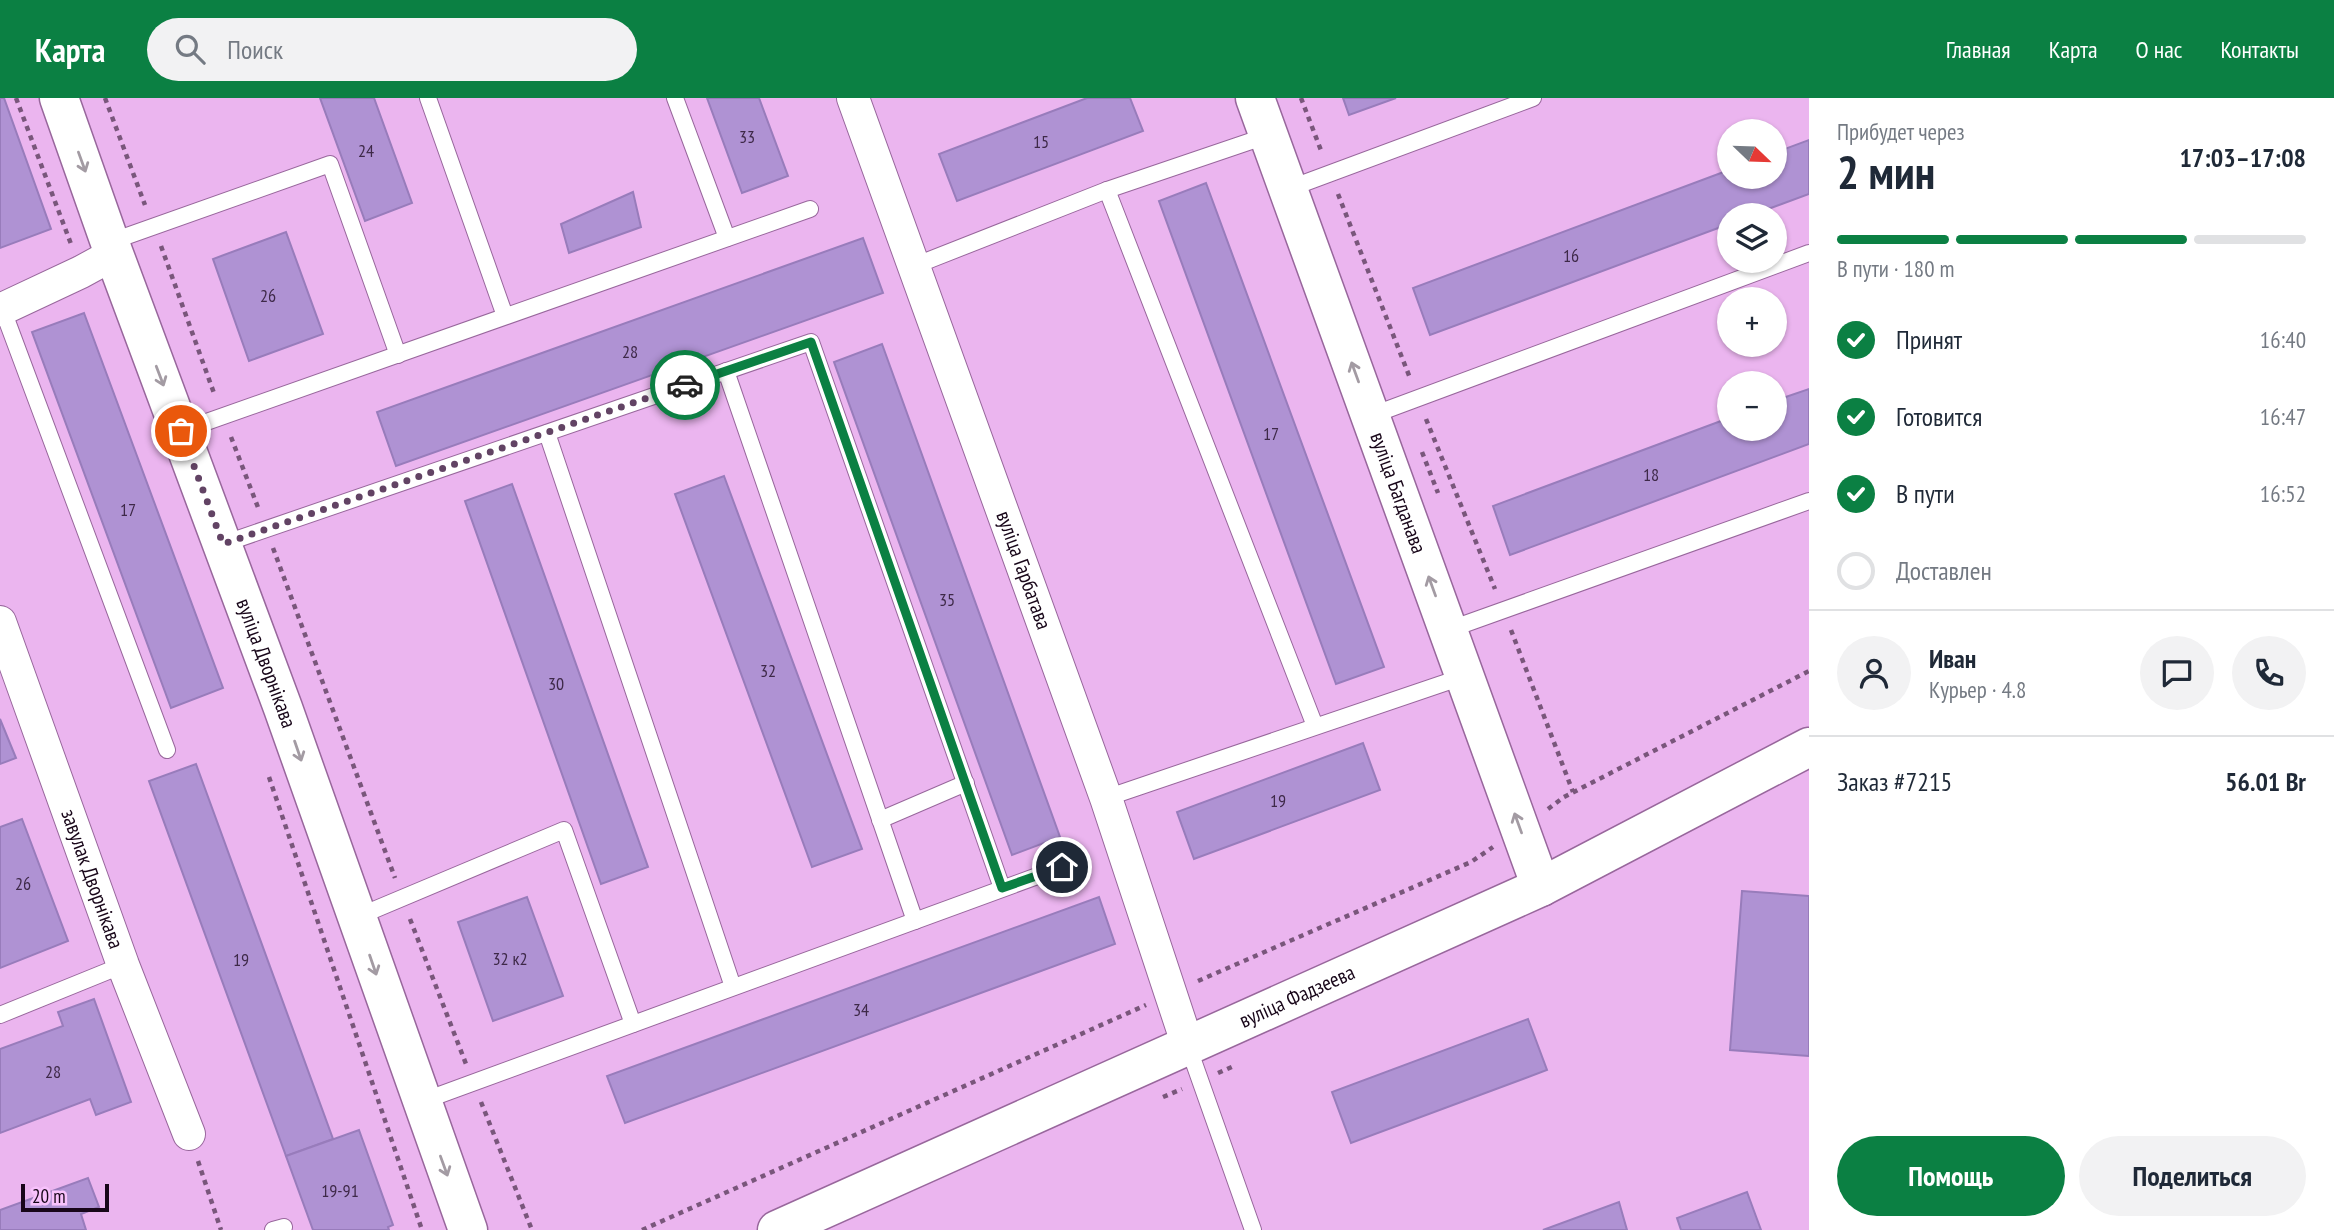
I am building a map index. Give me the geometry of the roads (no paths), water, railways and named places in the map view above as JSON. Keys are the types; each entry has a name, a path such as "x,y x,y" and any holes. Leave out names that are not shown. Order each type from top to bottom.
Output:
{"street":[{"name":"вуліца Дворнікава","path":"59,98 223,544 468,1230"},
{"name":"вуліца Гарбатава","path":"853,98 1106,797 1188,1046"},
{"name":"вуліца Багданава","path":"1255,98 1288,189 1397,405 1448,630 1541,887"},
{"path":"1,307 81,272 112,248"},
{"name":"завулак Дворнікава","path":"0,622 123,965 189,1133"},
{"name":"вуліца Фадзеева","path":"778,1230 1541,887 1809,747"}],"lane":[{"path":"428,98 505,316"},
{"path":"675,98 727,238"},
{"path":"1288,189 1533,98"},
{"path":"914,267 1107,190 1269,135"},
{"path":"112,248 153,227 330,164 398,355"},
{"path":"1107,190 1315,726"},
{"path":"181,431 810,209"},
{"path":"1397,405 1809,253"},
{"path":"1,307 167,750"},
{"path":"223,544 811,342 1002,888"},
{"path":"726,371 915,921"},
{"path":"547,433 733,987"},
{"path":"1448,630 1809,500"},
{"path":"1106,797 1465,677"},
{"path":"880,820 966,783"},
{"path":"357,917 564,830 633,1024"},
{"path":"421,1102 1062,867"},
{"path":"0,1015 123,965"},
{"path":"1188,1046 1253,1230"}]}
